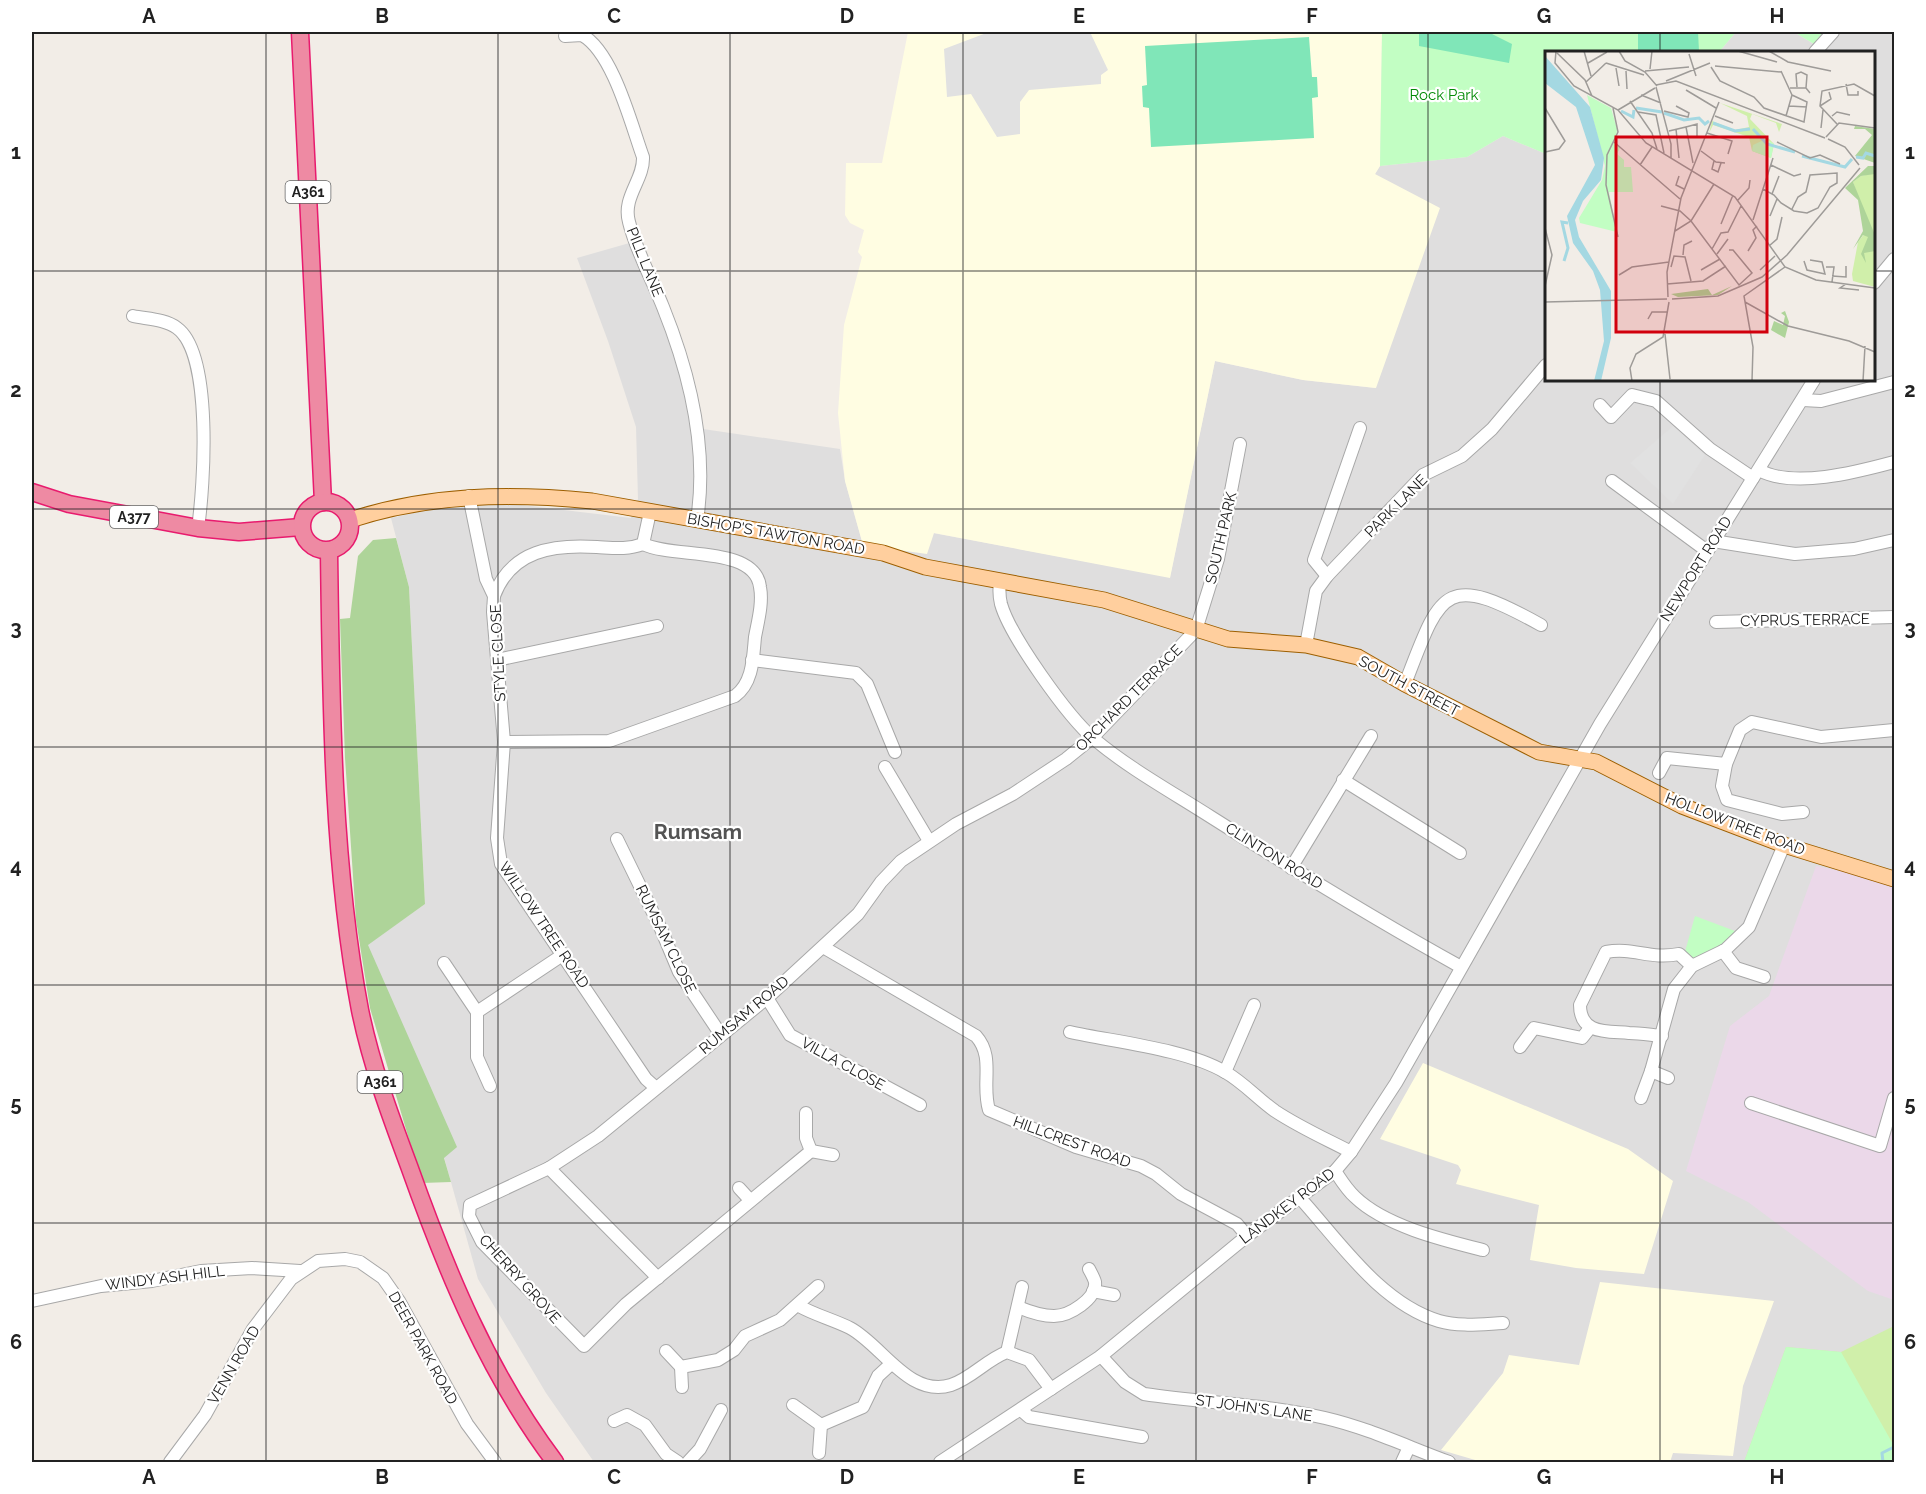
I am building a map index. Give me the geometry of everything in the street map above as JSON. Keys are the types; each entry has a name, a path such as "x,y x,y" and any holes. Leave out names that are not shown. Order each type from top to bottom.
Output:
{"highway":[{"name":"A361","path":"300,32 323,502"},
{"name":"A377","path":"32,492 69,504 198,528 239,532 301,527"},
{"path":"323,502 343,508 350,520 348,536 337,548 329,550 321,550 307,542 301,527 305,513 310,507 323,502"},
{"name":"A361","path":"329,550 331,656 342,887 361,1011 384,1100 460,1301 497,1372 555,1462"}],"main road":[{"name":"BISHOP'S TAWTON ROAD","path":"350,520 385,508 469,496 545,496 612,504 883,553 925,567 1104,600 1196,630"},
{"name":"SOUTH STREET","path":"1196,630 1228,639 1306,645 1358,657 1405,684 1539,752 1580,759"},
{"name":"HOLLOWTREE ROAD","path":"1580,759 1596,762 1683,806 1784,845 1894,879"}],"street":[{"path":"1816,51 1833,32"},
{"name":"PILL LANE","path":"565,36 582,35 597,48 617,87 643,157 643,166 630,197 628,222 665,312 699,427 700,499 697,520"},
{"path":"1875,283 1894,259"},
{"path":"133,316 166,323 177,328 189,340 195,355 204,426 202,496 198,528"},
{"name":"PARK LANE","path":"1306,645 1316,591 1327,576 1423,475 1462,456 1492,429 1545,366"},
{"name":"NEWPORT ROAD","path":"1580,759 1813,381"},
{"path":"1803,400 1821,401 1894,382"},
{"path":"1600,405 1611,417 1632,395 1656,401 1710,449 1756,474 1789,479 1815,477 1894,462"},
{"path":"1327,576 1314,560 1360,428"},
{"name":"SOUTH PARK","path":"1196,630 1218,560 1240,444"},
{"path":"1612,481 1710,546 1805,554 1854,549 1894,540"},
{"name":"STYLE CLOSE","path":"469,496 486,579 494,596 496,660 504,742"},
{"path":"643,544 650,512"},
{"path":"494,596 502,578 516,563 542,550 561,546 624,550 643,544 656,550 739,560 749,566 757,576 761,590 748,681 735,696 609,741 504,742"},
{"name":"CLINTON ROAD","path":"1000,582 1001,606 1011,625 1039,670 1092,738 1138,771 1291,868 1388,927 1461,967"},
{"path":"1405,684 1430,622 1439,607 1452,596 1475,594 1541,626"},
{"name":"CYPRUS TERRACE","path":"1716,622 1894,617"},
{"path":"496,660 657,626"},
{"name":"ORCHARD TERRACE","path":"999,801 1066,759 1092,738 1196,630"},
{"path":"752,660 856,673 867,684 895,752"},
{"path":"1803,812 1782,814 1727,800 1722,786 1726,764 1740,730 1752,722 1821,737 1894,730"},
{"path":"1291,868 1371,736"},
{"name":"WILLOW TREE ROAD","path":"504,742 497,838 501,864 564,954 646,1079 655,1087"},
{"path":"1659,773 1667,758 1726,764"},
{"name":"LANDKEY ROAD","path":"940,1462 1101,1356 1247,1236 1335,1171 1351,1152 1411,1057 1580,759"},
{"path":"885,767 929,841"},
{"path":"1343,780 1460,854"},
{"name":"RUMSAM ROAD","path":"470,1205 549,1168 598,1136 655,1087 767,998 858,914 881,882 901,861 929,841 999,801"},
{"name":"RUMSAM CLOSE","path":"617,839 661,929 679,972 721,1035"},
{"path":"1641,1098 1662,1036 1674,989 1692,966 1723,951 1749,927 1784,845"},
{"name":"HILLCREST ROAD","path":"823,947 976,1036 985,1046 988,1057 985,1098 989,1110 1077,1147 1141,1166 1181,1194 1237,1224 1247,1236"},
{"path":"1662,1036 1606,1033 1590,1028 1584,1022 1580,1005 1606,952 1624,949 1650,956 1678,954 1692,966"},
{"path":"1723,951 1736,968 1764,977"},
{"path":"481,1009 564,954"},
{"path":"444,963 481,1009 477,1057 490,1086"},
{"name":"VILLA CLOSE","path":"767,998 790,1035 920,1106"},
{"path":"1225,1072 1254,1005"},
{"path":"1520,1047 1534,1028 1582,1038 1590,1028"},
{"path":"1070,1032 1185,1057 1225,1072 1283,1116 1351,1152"},
{"path":"1651,1071 1668,1078"},
{"name":"VILLA CLOSE","path":"902,1096 908,1084"},
{"path":"1751,1103 1880,1146 1894,1098"},
{"path":"806,1113 806,1138 811,1151"},
{"path":"549,1168 658,1278 811,1151 833,1155"},
{"path":"1335,1171 1354,1197 1374,1211 1445,1240 1483,1250"},
{"path":"740,1188 750,1200"},
{"path":"1300,1198 1381,1287 1418,1313 1441,1321 1472,1324 1503,1323"},
{"name":"CHERRY GROVE","path":"470,1205 469,1216 482,1242 584,1346 626,1304 658,1278"},
{"name":"DEER PARK ROAD","path":"300,1271 322,1260 345,1259 360,1262 380,1275 399,1301 466,1424 495,1462"},
{"name":"WINDY ASH HILL","path":"32,1301 101,1286 152,1281 201,1271 252,1268 300,1271"},
{"path":"1018,1307 1034,1314 1057,1316 1076,1309 1093,1291 1095,1283 1089,1269"},
{"name":"VENN ROAD","path":"170,1462 205,1415 253,1329 300,1271"},
{"path":"681,1367 718,1360 734,1350 745,1336 780,1320 799,1306 818,1286"},
{"path":"1007,1352 1022,1287"},
{"path":"1093,1291 1114,1295"},
{"path":"799,1306 850,1328 872,1343 891,1364 911,1378 927,1385 949,1386 968,1378 997,1356 1007,1352 1029,1360 1051,1389"},
{"path":"666,1351 681,1367 682,1387"},
{"name":"ST JOHN'S LANE","path":"1101,1356 1125,1382 1144,1394 1285,1410 1360,1428 1449,1462"},
{"path":"822,1425 863,1407 878,1376 891,1364"},
{"path":"794,1405 822,1425"},
{"path":"688,1462 700,1449 721,1410"},
{"path":"1021,1410 1029,1417 1142,1437"},
{"path":"614,1421 627,1415 645,1425 666,1454 678,1462"},
{"path":"819,1453 822,1425"},
{"path":"1402,1462 1408,1447"}],"shaded area":[{"path":"908,32 1382,32 1380,166 1375,174 1440,208 1376,388 1303,380 1215,361 1170,578 934,533 927,554 863,545 845,481 838,413 844,325 862,257 858,252 864,230 850,223 845,215 846,163 882,163"},
{"path":"989,32 1090,32 1108,70 1101,75 1101,84 1029,90 1020,102 1020,134 997,137 971,94 947,97 944,49"},
{"path":"1736,32 1794,32 1814,44 1823,32 1894,32 1894,1462 594,1462 546,1393 478,1279 444,1157 367,945 425,904 409,587 391,518 441,507 513,504 631,518 638,499 636,427 608,341 577,258 640,240 703,429 840,449 845,481 863,545 933,533 1170,577 1215,361 1303,380 1375,388 1375,174 1380,166 1467,157 1503,136 1545,154 1545,381 1875,381 1875,51 1720,51"},
{"path":"1673,426 1705,455 1673,504 1630,463"},
{"path":"1816,866 1894,881 1894,1300 1868,1291 1748,1202 1686,1171 1730,1026 1769,996"},
{"path":"1423,1063 1628,1149 1673,1181 1644,1274 1576,1268 1530,1260 1539,1205 1456,1184 1461,1170 1458,1165 1380,1139"},
{"path":"1600,1282 1774,1301 1743,1386 1733,1456 1673,1453 1670,1462 1482,1462 1441,1450 1503,1373 1509,1355 1579,1365"}],"green space":[{"name":"Rock Park","path":"1382,32 1736,32 1720,51 1545,51 1545,154 1503,136 1467,157 1380,166"},
{"path":"1419,32 1491,32 1512,44 1509,63 1419,46"},
{"path":"1638,32 1698,32 1699,51 1638,51"},
{"path":"1794,32 1823,32 1814,44"},
{"path":"1309,37 1312,77 1317,77 1318,97 1312,98 1314,138 1151,147 1149,108 1143,107 1142,86 1147,85 1145,46"},
{"path":"396,538 409,587 425,904 368,945 457,1147 444,1158 451,1182 422,1183 370,1008 356,920 345,758 340,619 350,618 358,556 373,540"},
{"path":"1695,916 1735,931 1726,943 1694,960 1684,955"},
{"path":"1894,1326 1894,1462 1744,1462 1786,1347 1841,1352"},
{"path":"1786,1347 1841,1352 1894,1446 1894,1462 1744,1462"}],"waterway":[{"path":"1883,1462 1882,1453 1894,1447"}],"district":[{"name":"Rumsam","path":"698,831"}]}
